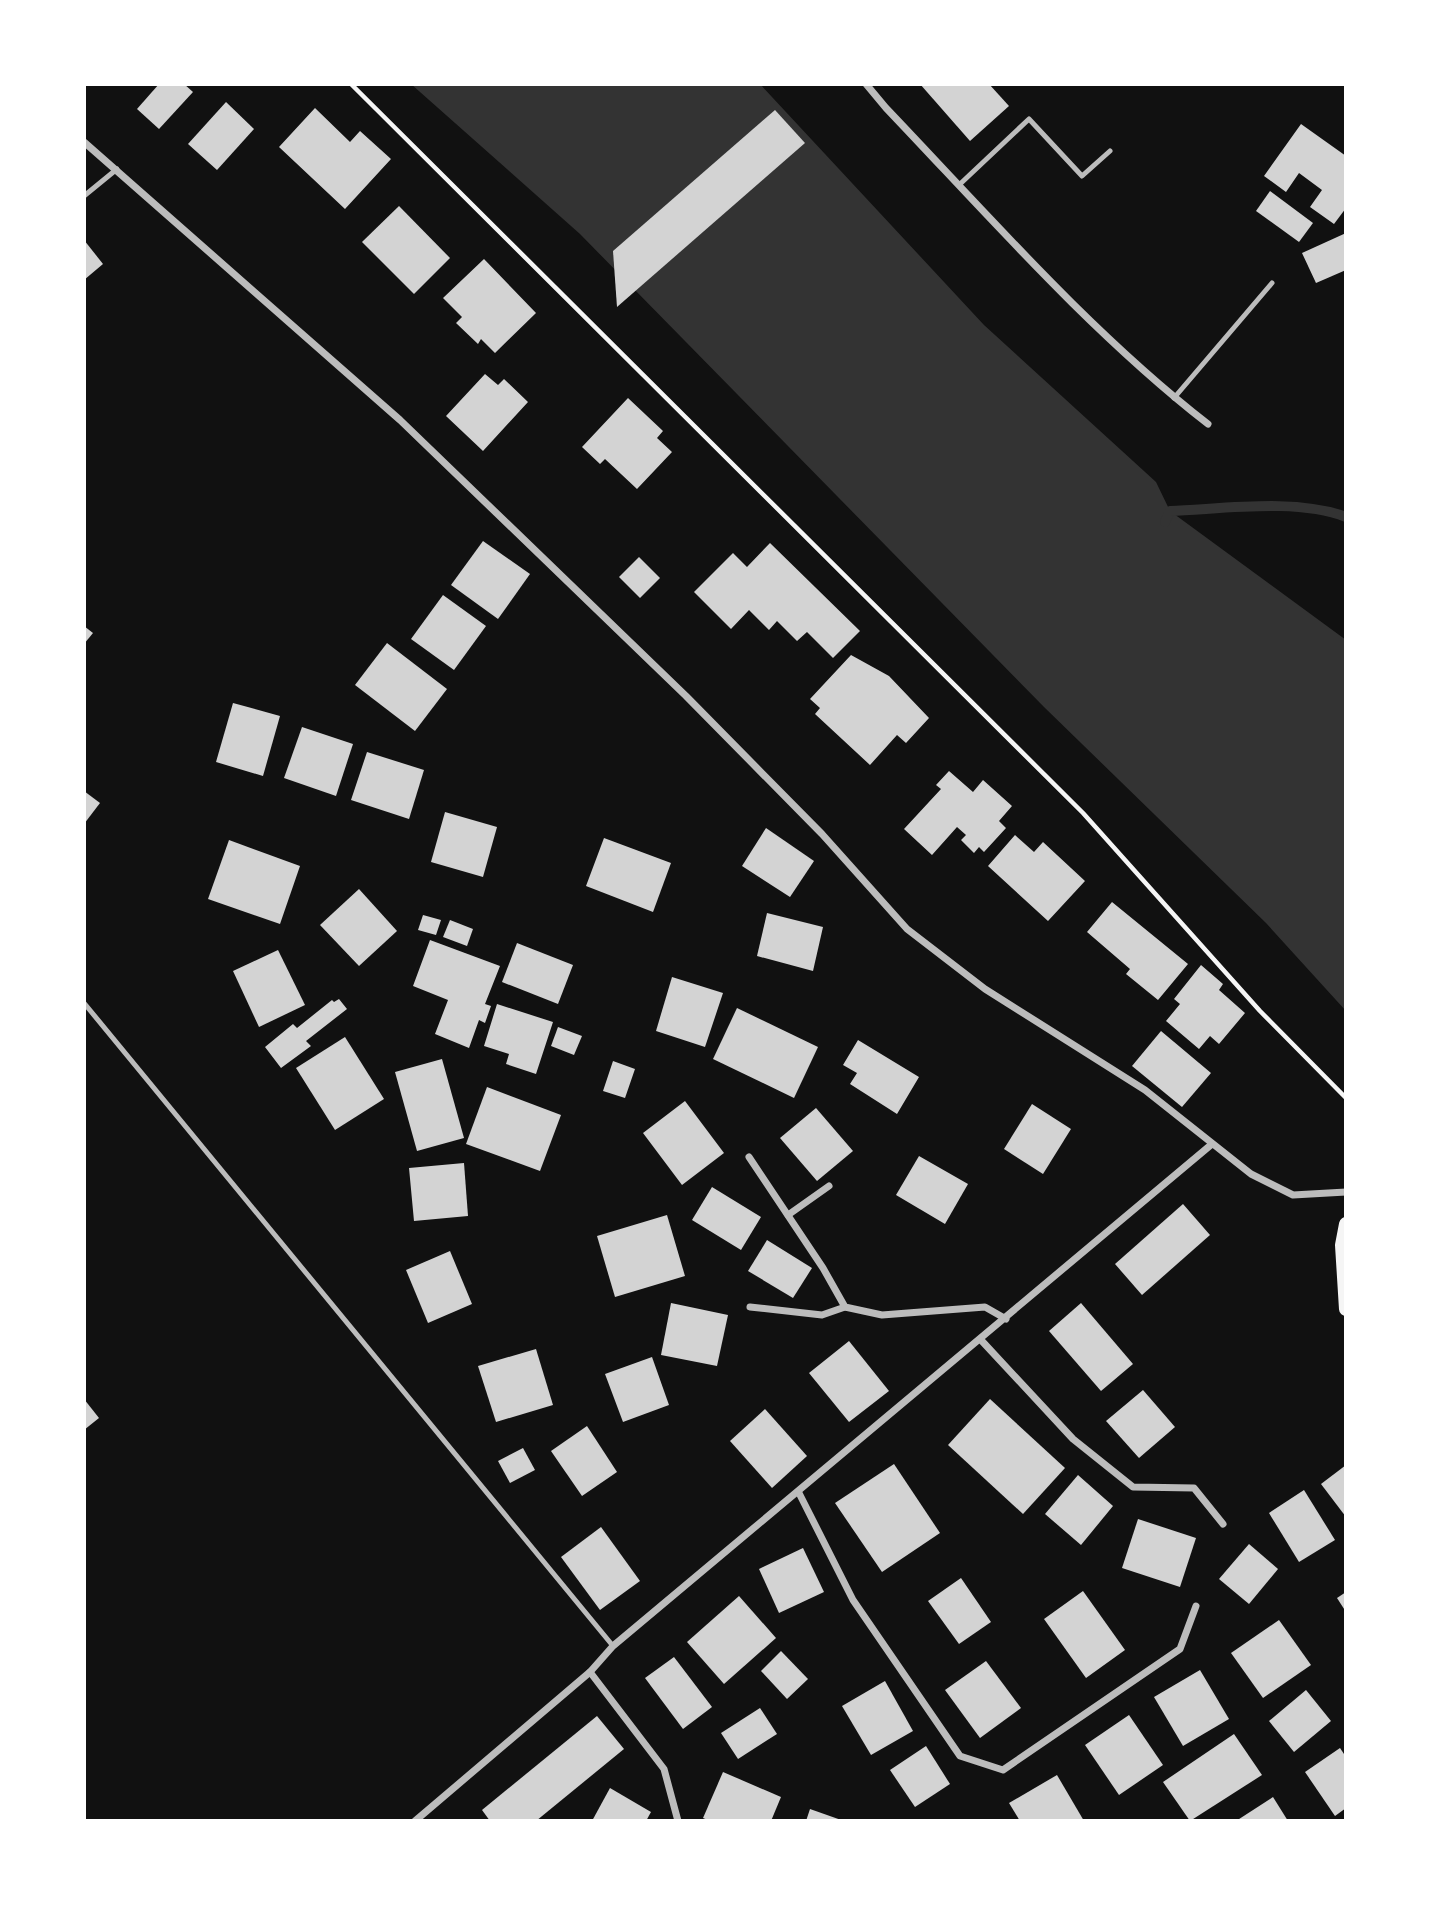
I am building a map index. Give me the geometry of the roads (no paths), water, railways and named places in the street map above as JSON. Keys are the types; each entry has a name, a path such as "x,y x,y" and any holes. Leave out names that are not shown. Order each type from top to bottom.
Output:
{"main road":[{"path":"1346,1224 1342,1245 1346,1309"}],"street":[{"path":"866,84 1056,286 1174,398 1208,424"},
{"path":"84,142 400,420 687,696 803,814 907,929 985,989 1145,1090 1251,1174 1293,1195 1346,1192"},
{"path":"415,1821 590,1672 612,1646 799,1493 1212,1144"},
{"path":"749,1157 845,1307"},
{"path":"788,1215 829,1186"},
{"path":"750,1307 822,1315 845,1307 882,1315 985,1307 1006,1319"},
{"path":"981,1340 1073,1439 1133,1486 1194,1488 1223,1524"},
{"path":"799,1493 853,1600 960,1756 1003,1770 1180,1649 1196,1606"},
{"path":"590,1672 664,1769 678,1821"}],"lane":[{"path":"959,185 1029,119 1082,176 1110,151"},
{"path":"84,196 117,169"},
{"path":"1174,398 1272,283"},
{"path":"84,1003 612,1646"}],"waterway":[{"path":"1165,522 1170,511 1260,506 1305,508 1346,517"}]}
